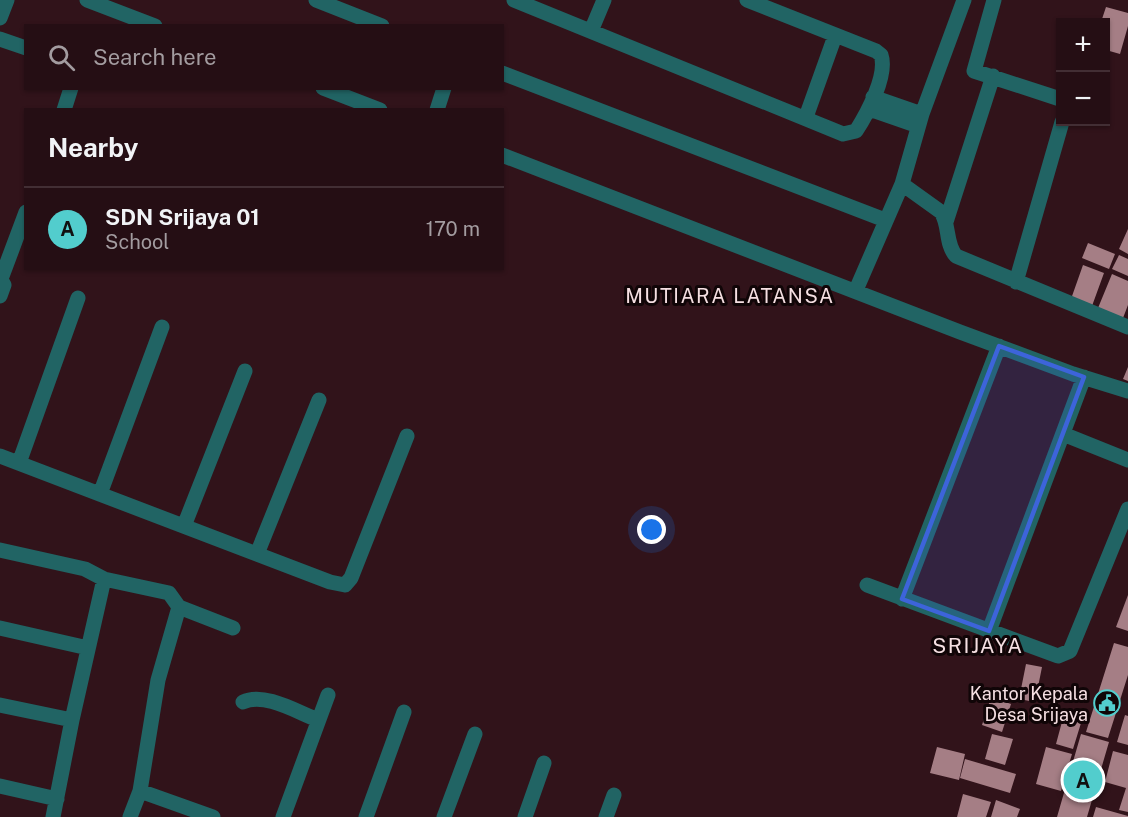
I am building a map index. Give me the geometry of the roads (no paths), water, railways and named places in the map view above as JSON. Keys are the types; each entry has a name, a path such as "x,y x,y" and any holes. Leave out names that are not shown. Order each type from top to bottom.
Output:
{"street":[{"path":"0,18 7,0"},
{"path":"87,0 150,24"},
{"path":"316,0 377,24"},
{"path":"514,0 848,134 856,131 871,103 883,69 881,55 876,51 747,0"},
{"path":"591,31 604,0"},
{"path":"856,290 902,184 920,120 964,0"},
{"path":"994,0 974,71 1056,98"},
{"path":"806,117 835,36"},
{"path":"0,39 24,47"},
{"path":"504,74 885,220"},
{"path":"946,222 993,76"},
{"path":"65,108 70,90"},
{"path":"328,90 375,108"},
{"path":"438,108 443,90"},
{"path":"871,103 920,120"},
{"path":"1016,282 1061,126"},
{"path":"504,156 999,346 1128,391"},
{"path":"902,184 935,207 946,222 949,240 956,256 1128,327"},
{"path":"0,296 4,285 0,279 24,217"},
{"path":"20,463 78,298"},
{"path":"100,494 162,327"},
{"path":"902,599 999,346"},
{"path":"184,526 245,371"},
{"path":"989,631 1084,377"},
{"path":"257,554 319,400"},
{"path":"1063,434 1128,460"},
{"path":"0,456 330,582 345,585 351,578 407,436"},
{"path":"867,585 1058,656 1067,654 1093,598 1128,509"},
{"path":"0,550 85,569 104,579 169,593 179,607 233,628"},
{"path":"53,817 104,579"},
{"path":"130,817 140,791 159,680 179,607"},
{"path":"0,628 88,648"},
{"path":"283,817 327,695"},
{"path":"243,702 252,698 264,699 318,720"},
{"path":"0,705 72,720"},
{"path":"366,817 404,712"},
{"path":"444,817 475,734"},
{"path":"525,817 544,763"},
{"path":"0,786 57,799"},
{"path":"140,791 213,817"},
{"path":"606,817 614,795"}],"place":[{"name":"Kantor Kepala Desa Srijaya","path":"1107,703"},
{"name":"SDN Srijaya 01","path":"1083,780"}],"district":[{"name":"MUTIARA LATANSA","path":"730,296"},
{"name":"SRIJAYA","path":"978,645"}]}
